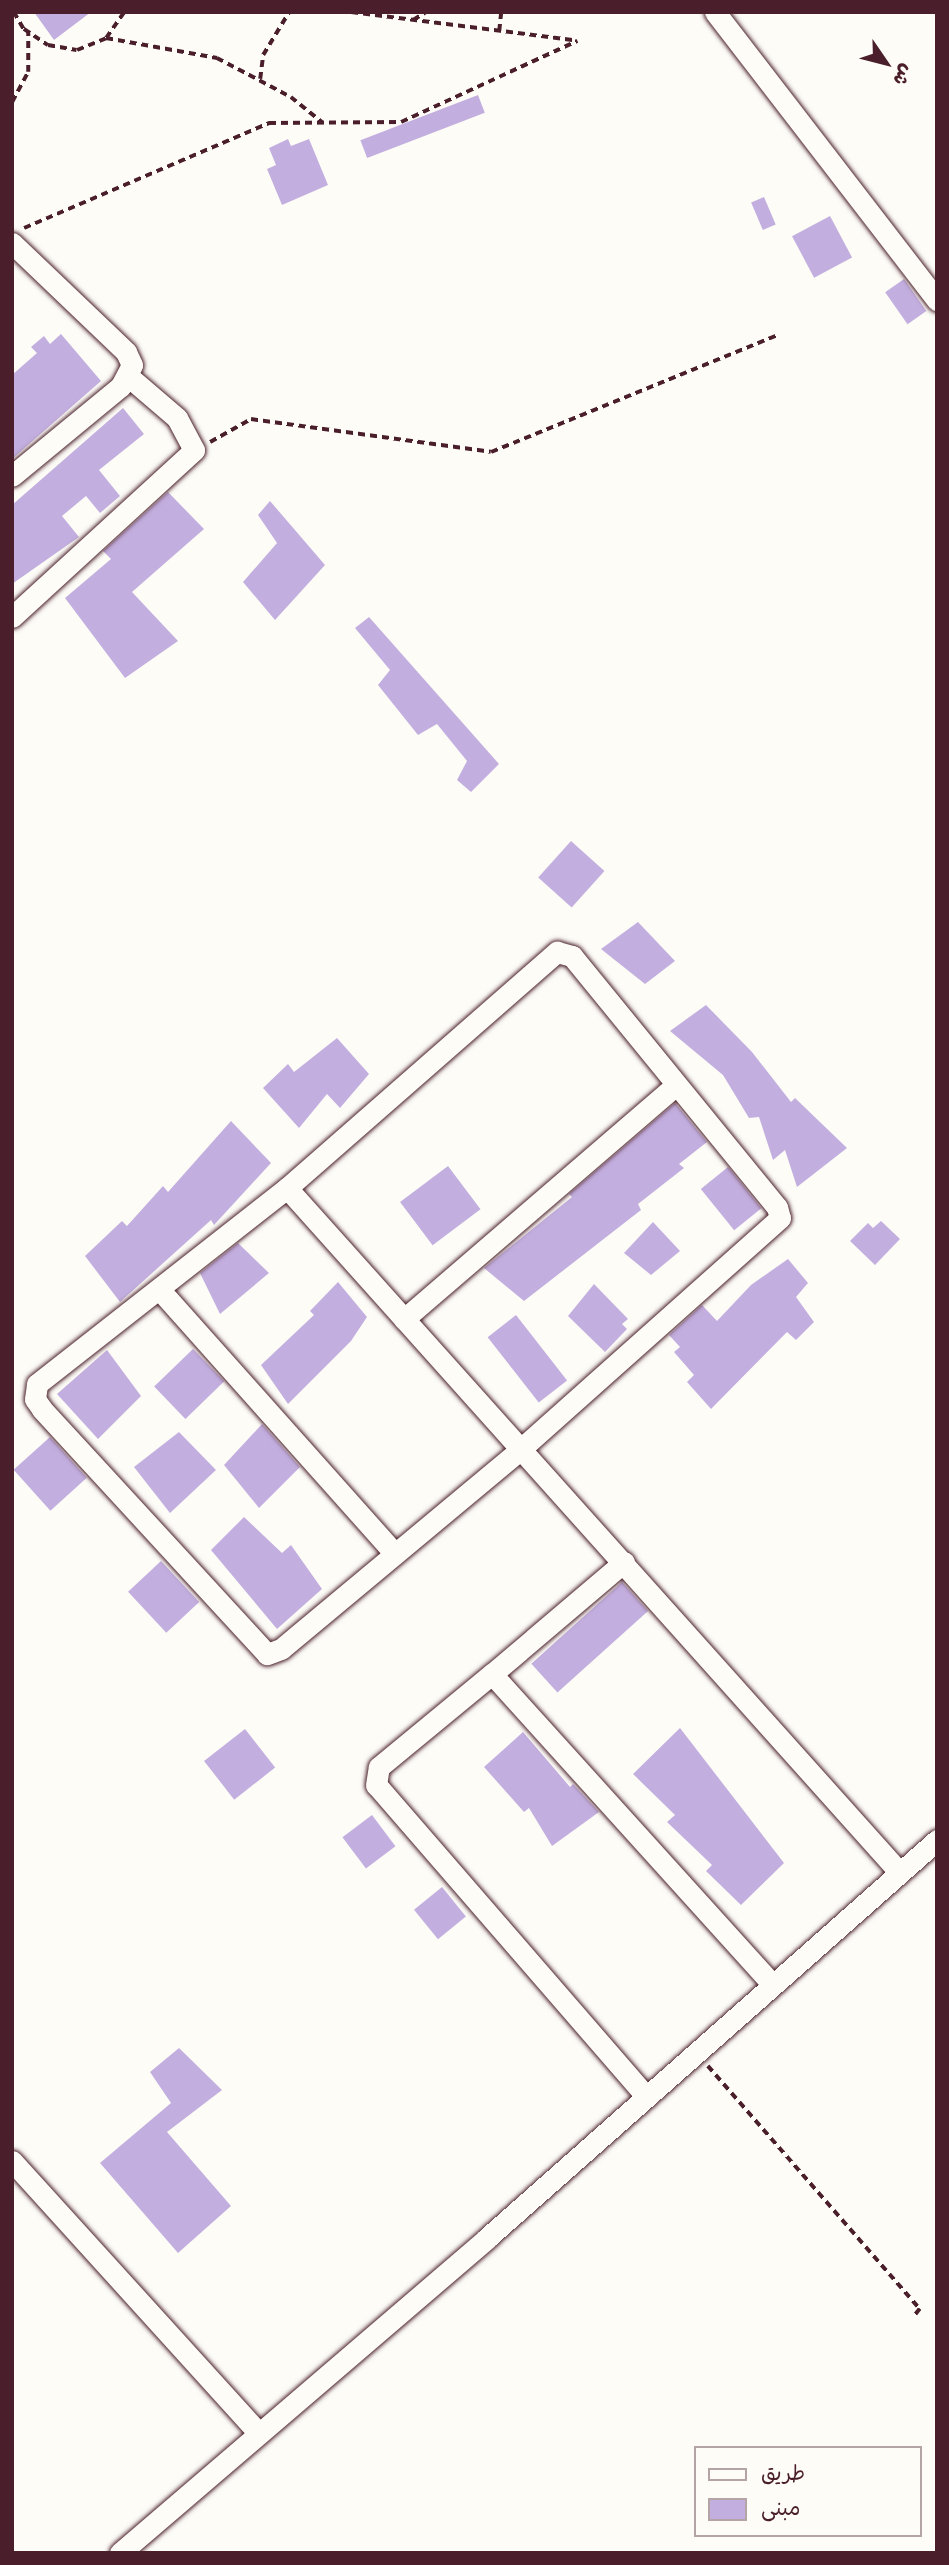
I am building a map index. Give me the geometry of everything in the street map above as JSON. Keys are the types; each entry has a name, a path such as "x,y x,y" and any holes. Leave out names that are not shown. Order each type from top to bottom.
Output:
{"street":[{"path":"715,12 937,300"},
{"path":"12,243 126,352 132,365 129,377 12,476"},
{"path":"12,617 194,450 177,418 129,377"},
{"path":"556,952 572,956 676,1085 777,1207 780,1218 521,1449 281,1649 267,1654 35,1399 37,1384 288,1188 556,952"},
{"path":"404,1319 676,1085"},
{"path":"288,1188 900,1873"},
{"path":"160,1290 395,1554"},
{"path":"624,1562 379,1767 376,1785 645,2095"},
{"path":"492,1674 772,1984"},
{"path":"120,2553 937,1840"},
{"path":"12,2161 259,2433"}],"path":[{"path":"14,12 28,31 48,45 77,50 106,38 218,58 260,79 323,123"},
{"path":"106,38 124,12"},
{"path":"260,79 263,55 289,12"},
{"path":"12,234 269,123 376,126 401,122 577,41 351,12"},
{"path":"412,20 426,12"},
{"path":"499,32 500,14"},
{"path":"12,102 28,72 28,31"},
{"path":"194,450 251,419 492,452 777,335"},
{"path":"695,2051 920,2309 913,2318"}],"building":[{"path":"34,12 91,12 54,40"},
{"path":"478,95 485,113 367,158 360,140"},
{"path":"288,139 291,146 309,139 328,185 282,205 267,169 276,165 269,148"},
{"path":"764,197 776,225 763,230 751,202"},
{"path":"830,216 852,257 814,278 792,236"},
{"path":"904,279 926,311 908,324 885,292"},
{"path":"61,334 101,381 12,459 12,375 37,353 31,347 44,336 50,344"},
{"path":"123,408 144,434 99,470 120,496 100,513 86,496 62,516 79,537 12,584 12,505"},
{"path":"168,492 204,529 132,592 178,641 125,678 65,598 111,559 103,551"},
{"path":"270,501 325,565 275,620 243,582 277,543 258,515"},
{"path":"369,617 499,764 471,792 457,780 467,761 437,724 418,735 378,685 390,670 355,628"},
{"path":"571,841 604,871 572,908 538,877"},
{"path":"638,922 675,961 645,984 601,949"},
{"path":"706,1005 752,1052 791,1102 795,1098 847,1148 797,1187 785,1150 773,1160 759,1117 749,1118 723,1075 670,1031"},
{"path":"337,1038 369,1074 340,1108 327,1094 299,1128 263,1088 288,1064 294,1072"},
{"path":"675,1103 707,1142 679,1164 684,1168 638,1204 641,1210 524,1301 484,1268 572,1197 569,1194"},
{"path":"231,1121 271,1163 214,1225 211,1220 120,1302 85,1256 122,1221 127,1226 163,1186 168,1192"},
{"path":"448,1166 480,1209 433,1245 400,1202"},
{"path":"728,1167 761,1208 734,1230 701,1189"},
{"path":"881,1221 900,1239 875,1265 850,1241 868,1223 873,1228"},
{"path":"653,1222 680,1251 651,1275 624,1253"},
{"path":"238,1243 269,1273 220,1314 200,1273"},
{"path":"788,1259 808,1283 796,1297 814,1322 796,1340 787,1332 711,1409 687,1382 694,1375 674,1352 680,1347 669,1335 702,1305 717,1321 751,1285"},
{"path":"338,1282 367,1317 351,1341 288,1404 261,1365 314,1315 310,1311"},
{"path":"594,1284 628,1319 622,1324 627,1329 605,1352 568,1316"},
{"path":"516,1315 567,1380 539,1403 488,1337"},
{"path":"193,1349 224,1381 185,1419 154,1387"},
{"path":"107,1350 141,1396 98,1439 57,1394"},
{"path":"262,1424 300,1467 259,1508 224,1465"},
{"path":"179,1432 216,1470 170,1513 134,1467"},
{"path":"50,1437 87,1478 50,1511 14,1470"},
{"path":"244,1517 282,1553 291,1545 322,1589 277,1629 211,1550"},
{"path":"161,1561 199,1602 166,1633 128,1592"},
{"path":"622,1582 648,1611 557,1693 531,1664"},
{"path":"680,1728 784,1863 741,1905 706,1871 712,1865 667,1822 675,1815 633,1774"},
{"path":"245,1729 275,1768 234,1800 204,1761"},
{"path":"523,1732 570,1787 573,1784 599,1812 552,1846 529,1808 524,1812 484,1767"},
{"path":"372,1815 395,1846 366,1868 342,1837"},
{"path":"442,1887 466,1917 438,1939 414,1910"},
{"path":"179,2048 222,2090 167,2132 231,2206 178,2253 100,2163 171,2103 150,2072"}]}
